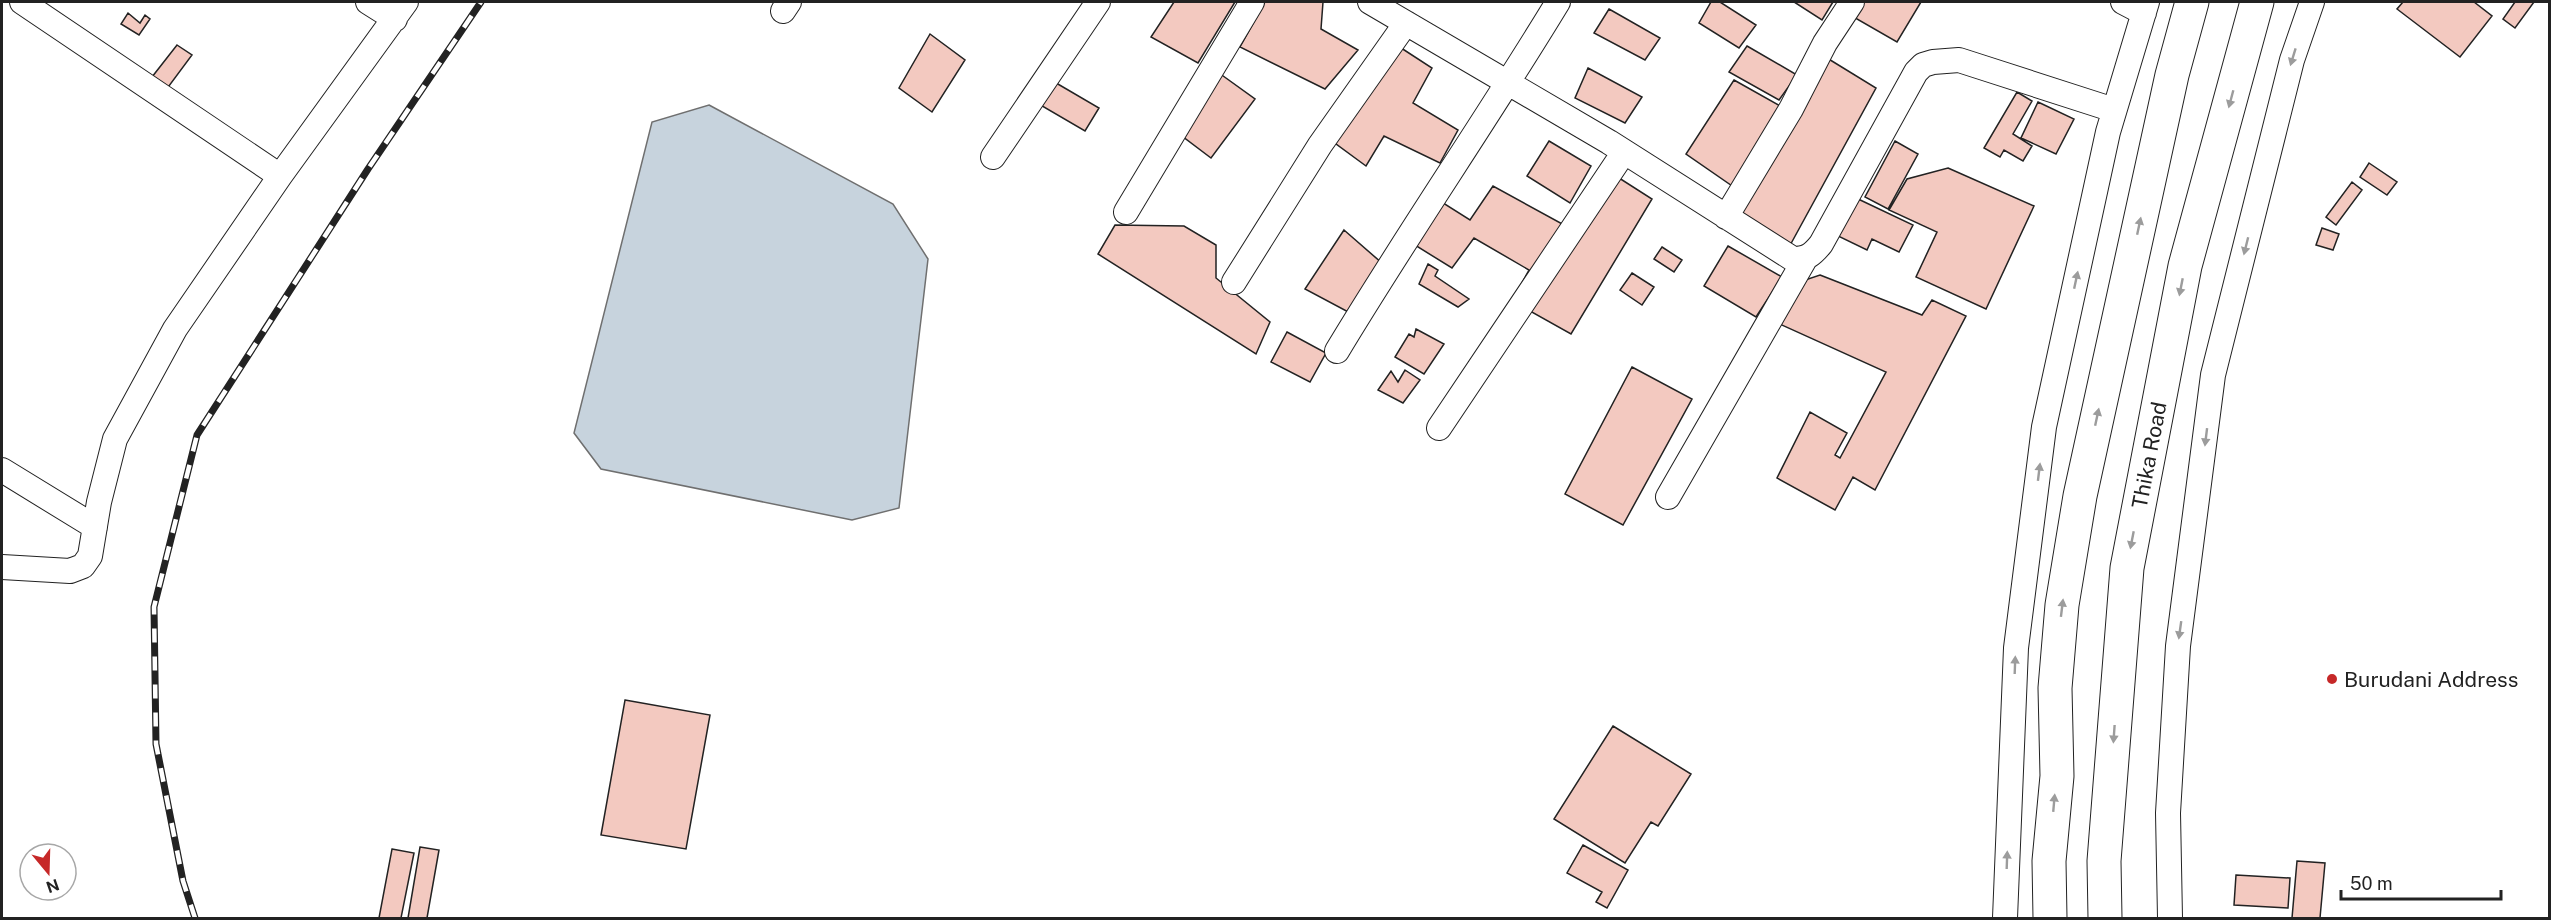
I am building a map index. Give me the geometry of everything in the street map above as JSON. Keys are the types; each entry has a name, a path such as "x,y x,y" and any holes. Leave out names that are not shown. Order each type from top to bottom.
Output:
{"highway":[{"path":"2050,918 2049,861 2057,776 2055,688 2062,605 2080,496 2172,75 2192,2"},
{"name":"Thika Road","path":"2105,918 2104,861 2127,568 2185,266 2257,2"}],"street":[{"path":"22,2 280,176"},
{"path":"2,567 70,571 83,566 90,556 115,439 175,329 280,176 400,10 368,2"},
{"path":"993,157 1098,2"},
{"path":"1126,212 1252,2"},
{"path":"1337,351 1398,250 1509,83 1558,2"},
{"path":"1726,217 1791,109 1825,43 1852,2"},
{"path":"2004,918 2016,648 2044,428 2114,110 2145,7 2123,2"},
{"path":"2170,918 2168,813 2178,646 2213,375 2292,60 2312,2"},
{"path":"1234,282 1320,145 1390,10 1624,152 1793,259 1805,259"},
{"path":"1668,496 1805,259 1821,244 1916,72 1923,65 1944,60 1976,64 2114,110"},
{"path":"1439,428 1624,152"},
{"path":"2,470 95,527"}],"shaded area":[{"path":"709,105 893,204 928,259 899,508 852,520 601,469 574,433 652,122"}],"building":[{"path":"1174,2 1235,2 1198,63 1151,37"},
{"path":"1265,2 1323,2 1321,29 1358,50 1325,89 1240,47"},
{"path":"1711,2 1720,2 1756,25 1739,48 1699,23"},
{"path":"1794,2 1833,2 1822,20"},
{"path":"1858,2 1921,2 1897,42 1850,15"},
{"path":"2403,2 2474,2 2492,16 2460,57 2397,9"},
{"path":"2515,2 2534,2 2515,28 2503,19"},
{"path":"1609,9 1660,38 1645,60 1594,33"},
{"path":"128,13 140,23 145,15 150,19 139,35 121,24"},
{"path":"930,34 965,60 932,112 899,88"},
{"path":"1395,44 1432,68 1413,103 1458,130 1440,163 1384,136 1366,166 1328,138"},
{"path":"177,45 192,55 166,90 152,77"},
{"path":"1747,46 1797,75 1779,100 1729,72"},
{"path":"1827,58 1876,88 1788,249 1739,218"},
{"path":"1588,68 1642,97 1625,123 1575,98"},
{"path":"1219,73 1255,99 1211,158 1178,133"},
{"path":"1051,80 1099,108 1085,131 1037,103"},
{"path":"1734,80 1789,111 1738,190 1686,154"},
{"path":"2017,92 2032,101 2013,134 2032,146 2023,161 2004,150 2000,157 1984,148"},
{"path":"2038,102 2074,119 2056,154 2021,138"},
{"path":"1549,141 1591,166 1570,203 1527,176"},
{"path":"1895,141 1918,154 1888,209 1865,197"},
{"path":"2369,163 2397,182 2387,195 2360,177"},
{"path":"1948,168 2034,206 1986,309 1916,277 1937,232 1889,210 1907,179"},
{"path":"1605,169 1652,199 1571,334 1512,301 1529,270 1474,238 1452,268 1402,237 1429,194 1470,220 1493,186 1564,225"},
{"path":"2352,182 2362,190 2336,225 2326,217"},
{"path":"1856,198 1913,225 1899,252 1872,239 1867,250 1838,236"},
{"path":"1115,225 1184,226 1216,245 1216,278 1270,322 1256,354 1098,254"},
{"path":"2322,228 2339,234 2333,250 2316,245"},
{"path":"1344,230 1383,264 1352,314 1305,289"},
{"path":"1728,246 1782,277 1756,317 1704,286"},
{"path":"1662,247 1682,260 1674,272 1654,259"},
{"path":"1428,264 1438,270 1435,276 1469,299 1458,307 1419,284"},
{"path":"1632,273 1654,287 1642,305 1620,290"},
{"path":"1820,275 1922,315 1932,300 1966,316 1875,490 1853,477 1835,510 1777,478 1810,412 1847,433 1835,455 1840,458 1886,372 1773,321 1790,285"},
{"path":"1416,329 1444,344 1424,374 1395,357 1409,334 1414,337"},
{"path":"1287,332 1326,353 1310,382 1271,362"},
{"path":"1632,367 1692,399 1623,525 1565,494"},
{"path":"1405,370 1420,380 1403,403 1378,390 1391,371 1398,382"},
{"path":"625,700 710,715 686,849 601,835"},
{"path":"1613,726 1691,774 1658,826 1651,822 1625,863 1554,819"},
{"path":"1583,845 1628,870 1607,908 1596,902 1602,892 1567,873"},
{"path":"420,847 439,850 427,918 408,918"},
{"path":"392,849 414,853 401,918 379,918"},
{"path":"2297,861 2325,863 2320,918 2292,918"},
{"path":"2236,875 2290,878 2288,908 2234,905"}],"railway":[{"path":"195,918 183,881 156,744 154,607 197,435 368,169 481,2"}],"place":[{"name":"Burudani Address","path":"2332,679"}]}
